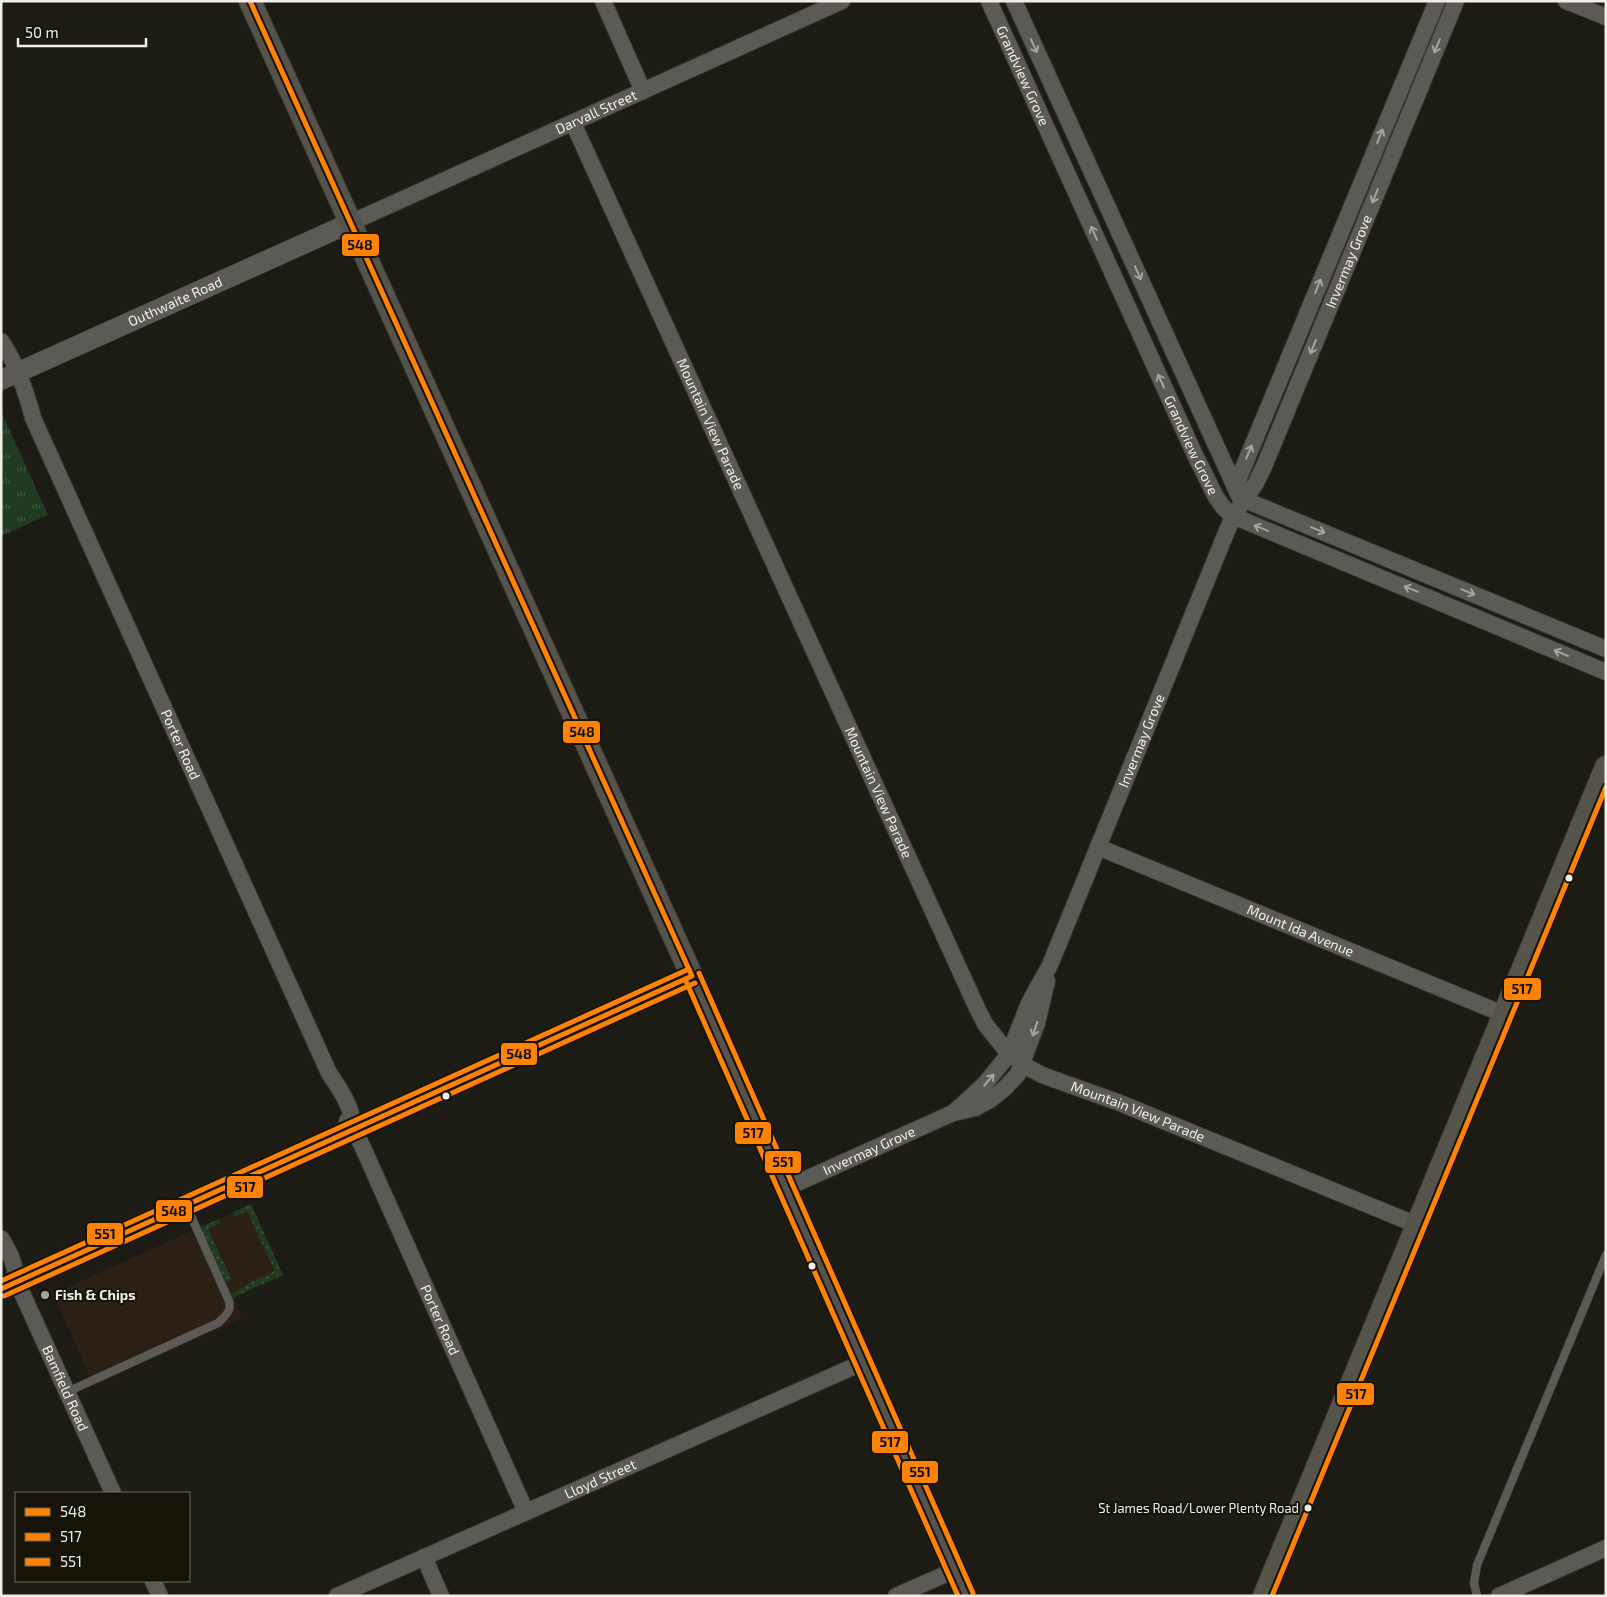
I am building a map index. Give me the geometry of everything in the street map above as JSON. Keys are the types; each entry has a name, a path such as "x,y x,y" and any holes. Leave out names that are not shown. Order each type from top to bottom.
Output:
{"main road":[{"path":"250,1 692,976 966,1596"},
{"path":"1264,1596 1606,767"},
{"path":"9,1285 692,976"}],"street":[{"path":"603,1 643,91"},
{"name":"Darvall Street","path":"350,223 842,1"},
{"name":"Grandview Grove","path":"989,1 1195,455 1223,507 1233,516 1606,672"},
{"name":"Grandview Grove","path":"1014,1 1240,495"},
{"name":"Invermay Grove","path":"786,1188 953,1113 975,1108 990,1100 1018,1074 1016,1059 1029,1003 1050,964 1233,516 1240,495 1238,478 1437,1"},
{"name":"Invermay Grove","path":"1240,495 1256,483 1265,464 1456,1"},
{"path":"1566,1 1606,18"},
{"name":"Mountain View Parade","path":"573,123 977,1008 997,1040 1016,1059 1042,1075 1120,1103 1417,1225"},
{"name":"Outhwaite Road","path":"7,373 350,223"},
{"name":"Porter Road","path":"1,341 7,373 27,395 33,418 329,1073 350,1106 354,1129 526,1512"},
{"path":"1240,495 1606,649"},
{"name":"Mount Ida Avenue","path":"1098,847 1503,1014"},
{"name":"Bamfield Road","path":"1,1238 13,1260 9,1285"},
{"name":"Bamfield Road","path":"1,1260 8,1273 9,1285 67,1392 113,1492"},
{"name":"Lloyd Street","path":"337,1596 864,1362"},
{"path":"1499,1596 1606,1548"},
{"path":"424,1557 441,1596"},
{"path":"896,1596 955,1570"},
{"path":"153,1582 160,1596"}],"lane":[{"path":"67,1392 218,1323 228,1312 231,1306 186,1205"},
{"path":"1477,1596 1474,1583 1477,1565 1606,1255"}],"shaded area":[{"path":"251,1204 283,1275 233,1297 242,1318 94,1386 56,1301 59,1291"}],"green space":[{"path":"1,411 48,515 1,536"},
{"path":"251,1204 283,1275 232,1298 231,1295 251,1282 275,1271 247,1211 235,1217 233,1212"},
{"path":"219,1219 220,1223 208,1229 232,1280 226,1283 200,1227"}],"transit line":[{"name":"548","path":"250,1 692,976"},
{"name":"517","path":"1272,1596 1606,787"},
{"name":"551","path":"1,1281 689,969"},
{"name":"551","path":"699,973 973,1593"},
{"name":"548","path":"1,1289 692,976"},
{"name":"517","path":"685,979 958,1596"},
{"name":"517","path":"4,1296 695,983"}],"place":[{"name":"Fish & Chips","path":"45,1295"},
{"name":"St James Road/Lower Plenty Road","path":"1308,1508"}]}
